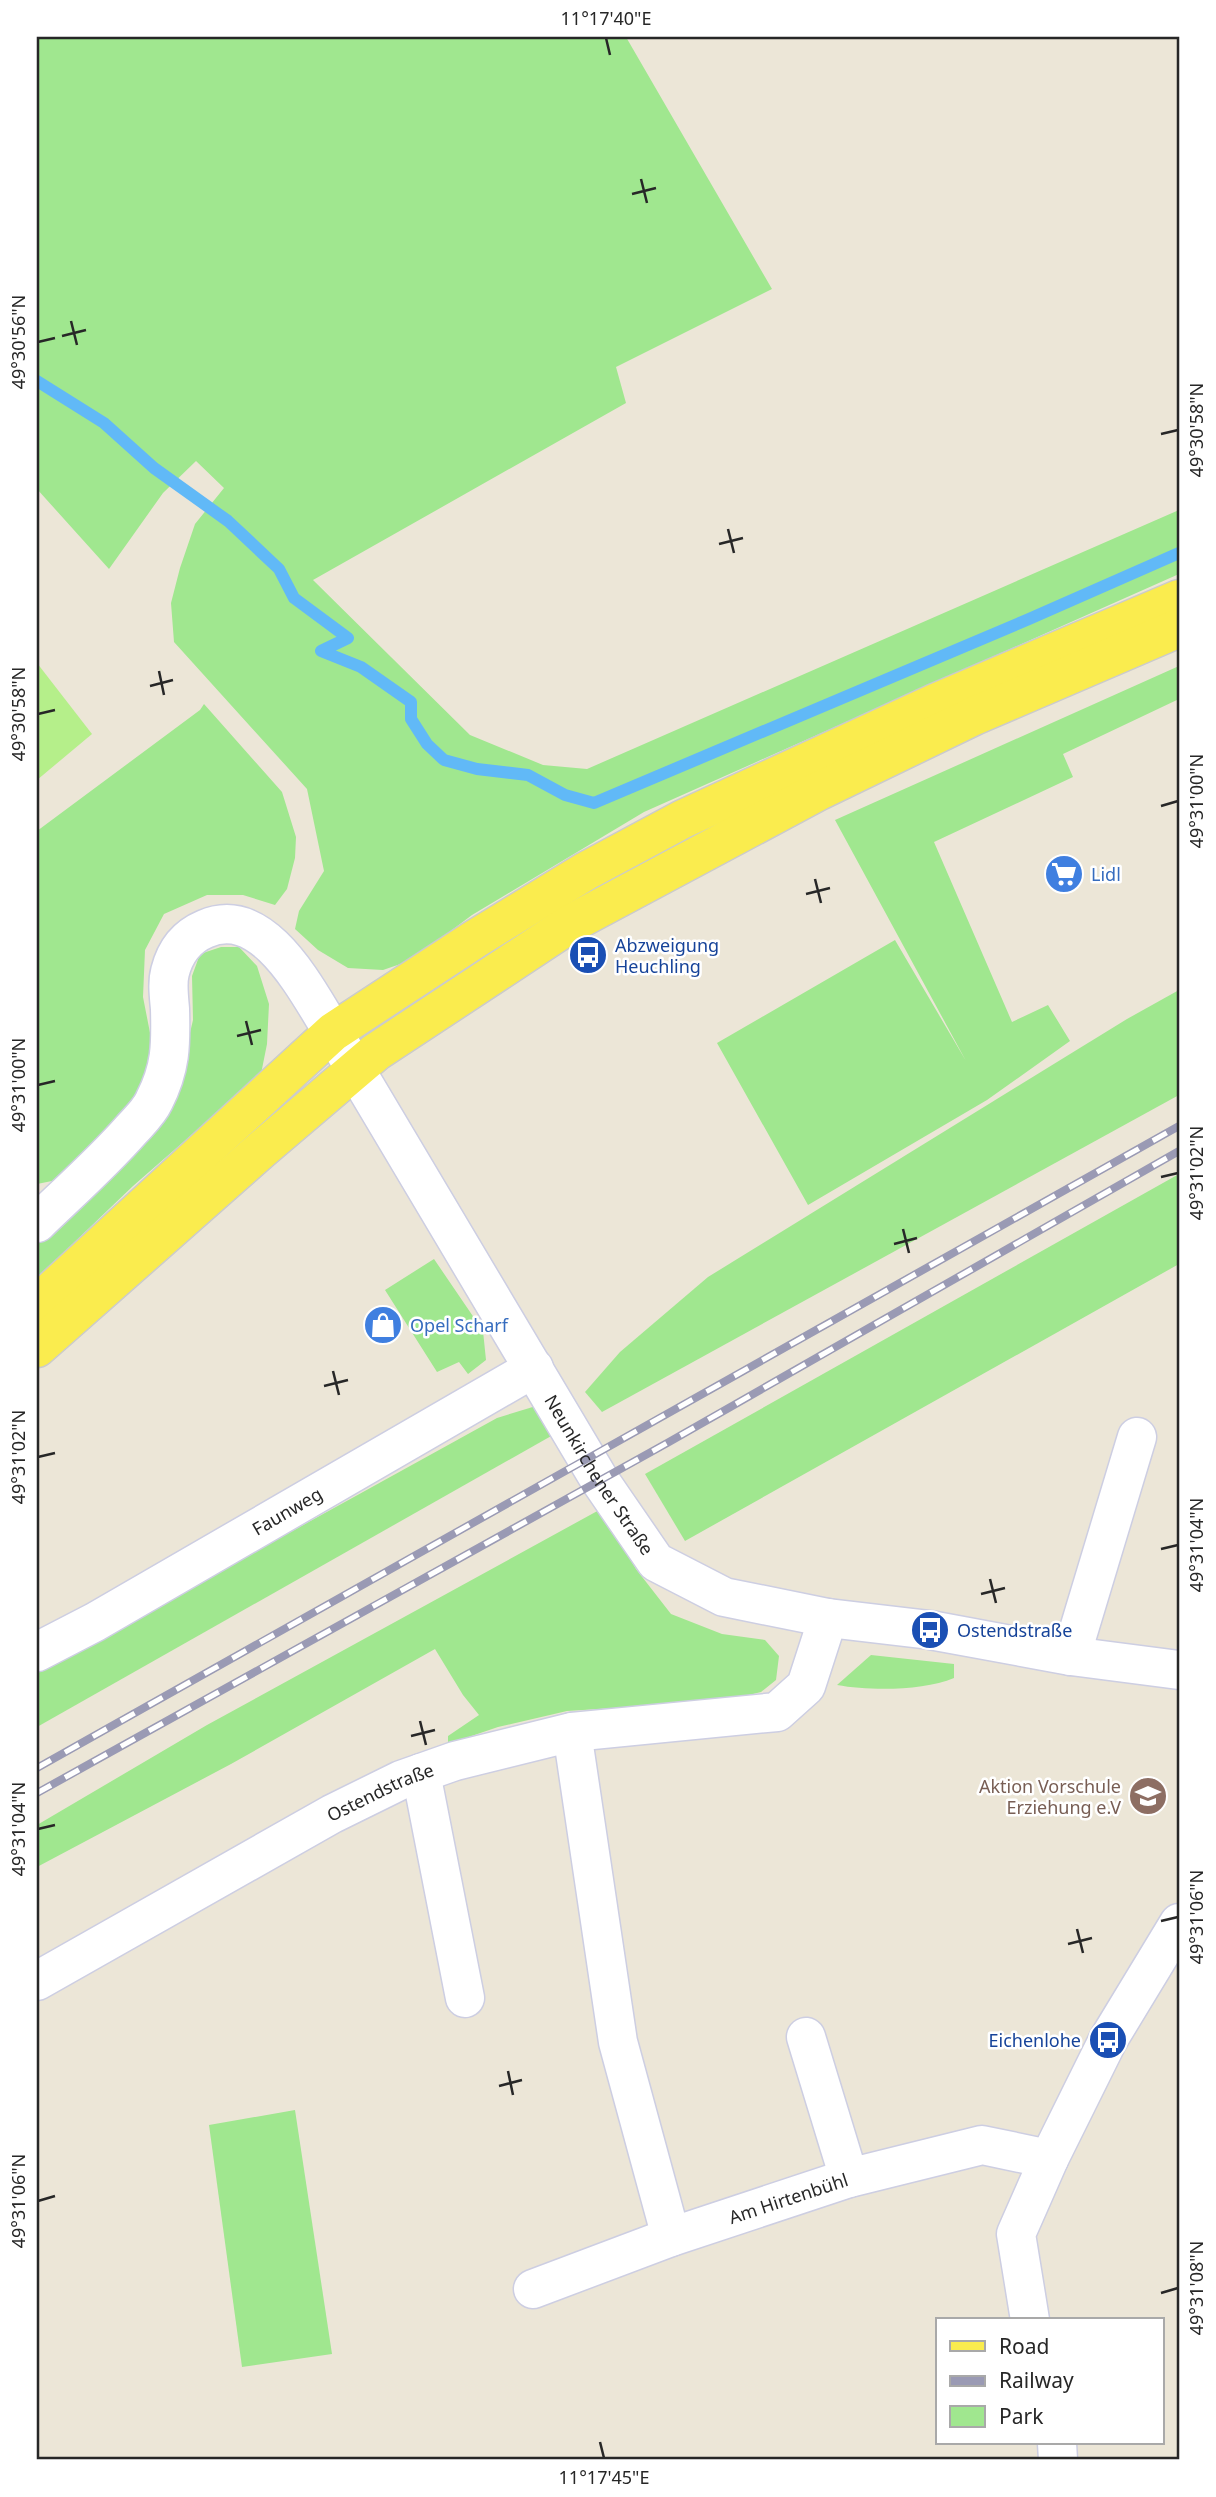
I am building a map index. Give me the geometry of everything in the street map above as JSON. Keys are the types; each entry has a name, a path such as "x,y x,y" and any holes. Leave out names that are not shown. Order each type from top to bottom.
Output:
{"main road":[{"path":"37,1304 333,1032 475,939 586,871 683,819 935,703 1179,599"},
{"path":"37,1348 376,1052 570,924 819,791 974,716 1179,628"}],"street":[{"name":"Neunkirchener Straße","path":"37,1223 114,1149 153,1105 166,1076 171,1052 169,975 175,955 186,941 201,930 215,925 233,924 253,929 287,960 333,1032 599,1479 656,1562 724,1597 828,1618 930,1630 1072,1656 1179,1670"},
{"name":"Faunweg","path":"37,1651 95,1622 534,1368"},
{"path":"1072,1656 1137,1437"},
{"name":"Ostendstraße","path":"37,1980 332,1814 401,1780 455,1761 572,1732 778,1712 806,1686 828,1618"},
{"path":"572,1732 618,2042 671,2237"},
{"path":"421,1773 465,1998"},
{"path":"1030,2318 1016,2234 1049,2159 1108,2040 1179,1923"},
{"path":"806,2036 849,2178"},
{"name":"Am Hirtenbühl","path":"533,2289 671,2237 849,2178 982,2145 1049,2159"}],"green space":[{"path":"37,37 626,37 772,289 616,367 626,403 313,580 470,735 543,765 587,769 1179,510 1179,574 644,812 472,915 412,960 383,970 348,968 318,950 295,929 299,911 324,871 307,789 174,642 171,603 180,568 195,524 224,488 196,461 163,493 109,569 37,489"},
{"path":"37,663 92,734 37,780"},
{"path":"1179,666 1179,699 1063,754 1073,777 934,842 1012,1022 1048,1005 1070,1041 987,1100 808,1205 717,1043 895,940 966,1061 835,820"},
{"path":"204,704 282,792 296,837 295,858 287,889 275,905 243,895 207,895 164,914 145,950 143,997 152,1043 147,1075 123,1117 57,1180 37,1184 37,831 200,710"},
{"path":"221,947 239,947 257,966 269,1004 267,1044 261,1074 133,1186 37,1278 37,1237 178,1084 193,1020 192,976 200,954"},
{"path":"1179,990 1179,1095 602,1412 585,1392 620,1352 708,1277 1127,1019"},
{"path":"1179,1174 1179,1264 685,1541 645,1474"},
{"path":"434,1259 483,1331 486,1360 468,1374 459,1362 437,1372 385,1290"},
{"path":"536,1406 560,1431 37,1727 37,1672 497,1418"},
{"path":"601,1509 636,1569 671,1614 722,1634 765,1640 779,1656 776,1680 761,1692 725,1701 567,1711 498,1727 448,1744 448,1736 479,1715 463,1695 435,1649 231,1764 37,1867 37,1825 207,1725"},
{"path":"871,1655 954,1664 954,1678 896,1689 837,1685"},
{"path":"295,2110 332,2354 242,2367 209,2125"}],"waterway":[{"path":"37,381 104,423 154,468 228,521 279,569 294,598 348,638 321,651 361,667 411,702 411,719 427,744 444,760 477,769 528,775 565,795 594,803 1179,553"}],"railway":[{"path":"37,1768 1179,1126"},
{"path":"37,1793 669,1442 1179,1151"}],"place":[{"name":"Lidl","path":"1064,874"},
{"name":"Abzweigung Heuchling","path":"588,955"},
{"name":"Opel Scharf","path":"383,1325"},
{"name":"Ostendstraße","path":"930,1630"},
{"name":"Aktion Vorschule Erziehung e.V","path":"1148,1796"},
{"name":"Eichenlohe","path":"1108,2040"}]}
